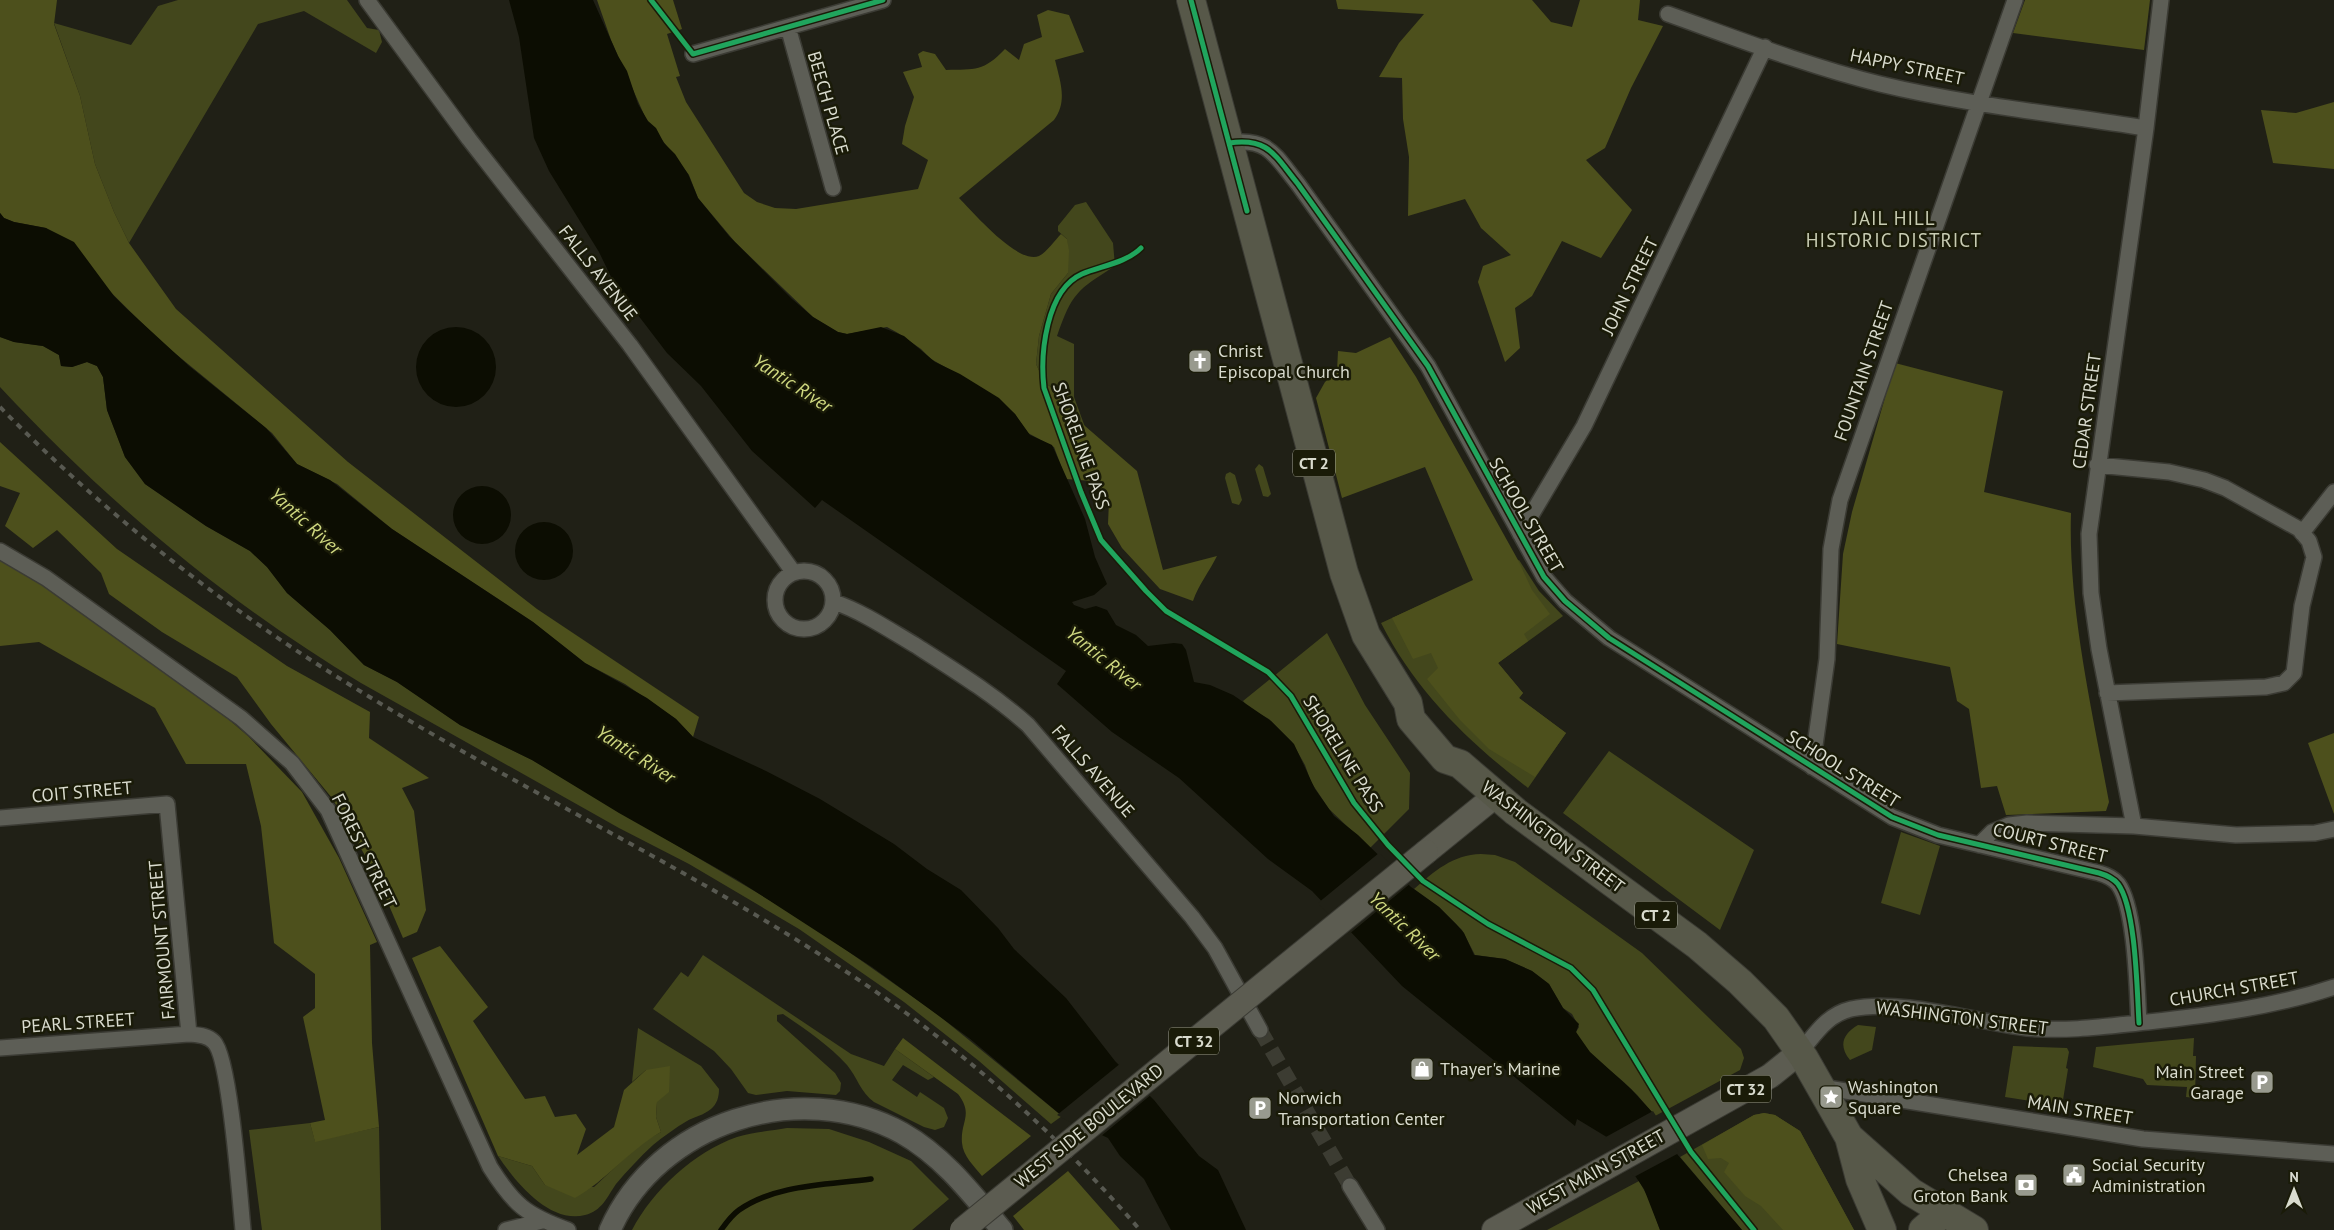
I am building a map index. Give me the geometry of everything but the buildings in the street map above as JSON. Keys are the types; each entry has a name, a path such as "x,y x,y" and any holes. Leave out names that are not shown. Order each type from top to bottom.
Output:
{"highway":[{"name":"WASHINGTON STREET","path":"1191,0 1344,573 1366,636 1408,703 1412,719 1437,751 1447,760 1460,764 1496,796 1711,956 1767,1009 1800,1052"},
{"name":"CT 2","path":"1800,1052 1849,1137 1860,1179 1882,1230"},
{"name":"CT 2","path":"1849,1137 1902,1185 1933,1221 1974,1230"}],"main road":[{"name":"WEST SIDE BOULEVARD","path":"962,1230 1496,796"},
{"name":"WEST MAIN STREET","path":"1508,1226 1597,1171 1770,1076 1800,1052"},
{"path":"610,1230 625,1201 643,1178 663,1159 688,1142 715,1127 740,1118 768,1111 801,1109 833,1110 855,1115 878,1122 903,1134 948,1168 1002,1230"}],"street":[{"name":"FALLS AVENUE","path":"367,0 475,147 630,345 794,573"},
{"path":"693,54 883,0"},
{"name":"FOUNTAIN STREET","path":"1812,767 1827,658 1831,549 1837,514 1852,463 2015,0"},
{"name":"CEDAR STREET","path":"2134,826 2106,694 2091,593 2089,534 2097,465 2146,128 2161,0"},
{"name":"HAPPY STREET","path":"1668,14 1765,48 1881,84 1979,102 2146,128"},
{"name":"BEECH PLACE","path":"788,27 833,188"},
{"name":"JOHN STREET","path":"1520,534 1584,426 1765,48"},
{"name":"SCHOOL STREET","path":"1229,143 1244,141 1259,143 1274,155 1298,184 1428,366 1544,577 1583,618 1633,654 1704,696 1870,805 1905,824 1938,835 1979,845"},
{"path":"2097,465 2169,472 2215,484 2302,533 2309,541 2314,557 2302,606 2294,673 2289,680 2266,687 2106,694"},
{"path":"2302,533 2334,492"},
{"name":"FOREST STREET","path":"0,551 46,578 161,658 241,718 292,763 328,810 490,1167 509,1197 542,1221 568,1230"},
{"path":"811,572 818,575 830,586 834,602 827,620 820,626 801,630 792,628 784,622 775,607 776,590 781,583 794,573 811,572"},
{"name":"FALLS AVENUE","path":"834,602 869,617 963,675 997,698 1028,724 1188,912 1215,948 1260,1030"},
{"name":"COIT STREET","path":"0,818 167,804"},
{"name":"FAIRMOUNT STREET","path":"167,804 189,1034 204,1035 214,1042 223,1062 243,1230"},
{"path":"1979,845 1989,834 2018,824 2134,826 2236,835 2315,833 2334,829"},
{"name":"COURT STREET","path":"1979,845 2104,874 2118,883 2130,916 2139,1023"},
{"name":"CHURCH STREET","path":"2139,1023 2238,1010 2334,987"},
{"name":"WASHINGTON STREET","path":"1800,1052 1816,1032 1833,1016 1847,1010 1866,1006 1896,1007 2026,1028 2052,1030 2139,1023"},
{"name":"PEARL STREET","path":"0,1048 189,1034"},
{"name":"MAIN STREET","path":"1821,1087 2143,1139 2334,1154"},
{"path":"1350,1186 1377,1230"},
{"path":"506,1230 542,1221"}],"green space":[{"path":"0,0 57,0 54,24 80,96 95,164 114,212 129,243 176,309 348,462 537,609 699,717 693,737 676,719 625,684 585,663 533,622 392,529 337,484 297,464 272,433 160,341 46,228 14,222 4,218 0,213"},
{"path":"178,0 347,0 367,28 379,30 382,42 376,53 304,11 258,24 129,243 114,212 95,164 80,96 54,23 131,45 158,6"},
{"path":"597,0 673,0 682,29 667,34 680,76 676,77 686,102 744,193 757,202 775,208 796,209 918,189 928,160 902,144 905,126 914,97 903,72 922,67 918,54 923,51 935,54 946,70 978,68 991,62 1005,49 1019,60 1024,44 1042,37 1037,15 1048,10 1069,15 1084,52 1055,60 1061,83 1062,98 1061,106 1054,120 959,198 996,236 1020,253 1030,257 1042,254 1061,234 1067,239 1069,251 1068,273 1051,294 1039,336 1036,364 1045,383 1057,391 1070,413 1137,471 1163,570 1217,556 1193,601 1160,589 1122,548 1108,524 1109,501 1091,481 1066,479 1054,447 1028,433 1015,414 1005,405 968,380 931,359 921,349 887,327 847,334 838,332 813,317 735,242 698,198 689,175 646,119 611,40"},
{"path":"1336,0 1532,0 1551,22 1572,27 1580,0 1640,0 1638,20 1663,26 1631,88 1605,148 1586,160 1632,210 1601,258 1562,241 1532,296 1515,308 1520,348 1505,362 1478,282 1483,266 1511,255 1481,228 1465,199 1408,216 1409,157 1403,119 1402,78 1379,77 1399,43 1424,14 1338,9"},
{"path":"2025,0 2150,0 2144,50 2013,33"},
{"path":"2334,102 2334,169 2273,163 2261,110 2296,113"},
{"path":"1086,202 1113,243 1115,266 1092,281 1077,294 1067,310 1057,336 1074,344 1074,397 1085,427 1070,413 1057,391 1045,383 1036,364 1039,336 1051,294 1068,273 1067,239 1058,231 1058,226 1075,205"},
{"path":"0,337 14,342 43,346 59,355 61,366 72,367 87,362 97,366 103,377 107,410 125,457 145,484 206,526 250,551 267,567 287,593 330,630 364,665 397,682 460,725 532,760 805,921 937,1014 1062,1116 1051,1124 979,1061 904,1002 799,929 689,864 619,828 361,683 263,619 170,548 125,510 40,429 0,387"},
{"path":"1390,337 1416,377 1518,560 1532,590 1550,614 1524,634 1528,641 1498,663 1523,693 1519,698 1566,733 1535,777 1489,749 1460,720 1427,679 1438,668 1431,653 1413,659 1392,618 1473,580 1425,467 1342,498 1316,398 1325,382 1337,371 1338,351 1356,353"},
{"path":"1895,363 2003,391 1984,492 2071,513 2073,585 2077,621 2082,658 2109,802 2106,811 2006,815 1997,786 1981,788 1969,709 1957,701 1950,667 1837,644 1843,554 1852,512"},
{"path":"0,442 117,549 287,666 370,712 369,738 429,778 402,788 414,811 426,910 417,932 403,938 375,873 332,798 271,724 237,677 162,632 109,594 101,573 57,530 33,548 5,526 20,493 0,486"},
{"path":"1259,464 1263,467 1271,494 1268,497 1263,496 1255,469"},
{"path":"1230,472 1235,475 1242,500 1239,505 1232,503 1225,478 1226,474"},
{"path":"0,558 79,607 198,693 248,736 302,792 339,858 377,942 370,945 372,1043 379,1127 315,1142 310,1123 325,1120 303,1017 315,1008 315,974 274,943 261,826 246,764 186,764 155,708 39,642 0,646"},
{"path":"1519,560 1539,591 1563,616 1498,663 1523,693 1519,698 1566,733 1528,788 1485,752 1445,714 1410,671 1381,623"},
{"path":"1327,633 1365,705 1410,773 1409,809 1370,848 1329,809 1311,782 1305,765 1292,742 1269,719 1249,708 1243,701"},
{"path":"2334,733 2334,814 2308,743"},
{"path":"1609,751 1754,850 1720,930 1563,813"},
{"path":"1901,832 1940,846 1920,915 1881,903"},
{"path":"1481,854 1495,855 1515,862 1642,953 1741,1049 1744,1058 1740,1070 1655,1116 1625,1083 1585,1048 1576,1032 1579,1027 1572,1014 1563,1008 1549,984 1532,971 1505,959 1475,955 1462,930 1439,907 1414,889 1444,865 1461,857"},
{"path":"440,946 488,1007 473,1021 525,1099 545,1096 555,1117 576,1114 586,1129 577,1155 614,1127 624,1090 646,1070 670,1066 669,1092 657,1102 656,1117 661,1132 649,1139 587,1191 575,1198 545,1185 532,1166 498,1156 412,958"},
{"path":"703,955 851,1054 884,1066 895,1049 934,1077 928,1080 903,1065 892,1080 917,1097 920,1092 944,1108 948,1118 944,1127 935,1130 924,1127 874,1102 862,1090 847,1065 833,1051 783,1014 777,1015 777,1021 835,1073 841,1083 840,1091 836,1095 787,1091 756,1095 748,1093 731,1069 714,1051 653,1009 681,972 688,977"},
{"path":"1858,1025 1876,1027 1872,1050 1850,1060 1844,1049 1844,1040 1849,1032"},
{"path":"638,1028 701,1066 719,1089 717,1100 708,1111 683,1124 653,1145 620,1179 604,1203 596,1210 585,1215 572,1216 546,1207 524,1188 498,1156 532,1166 545,1185 594,1187 641,1143 661,1132 656,1117 657,1102 646,1070 632,1082"},
{"path":"903,1038 1031,1136 982,1176 964,1152 962,1135 966,1113 963,1101 958,1094 895,1049"},
{"path":"2194,1038 2193,1056 2196,1056 2195,1098 2186,1097 2187,1087 2147,1085 2143,1079 2093,1067 2096,1047"},
{"path":"2013,1046 2067,1048 2069,1052 2066,1068 2068,1069 2062,1106 2005,1097"},
{"path":"1764,1113 1775,1115 1800,1131 1854,1230 1742,1230 1680,1157 1754,1115"},
{"path":"1764,1113 1775,1115 1800,1131 1854,1230 1783,1230 1761,1206 1745,1196 1724,1172 1729,1163 1721,1158 1708,1159 1702,1145 1754,1115"},
{"path":"310,1123 315,1141 379,1127 381,1230 262,1230 249,1130"},
{"path":"787,1128 829,1129 869,1142 911,1161 949,1199 912,1230 632,1230 651,1201 663,1187 690,1162 705,1152 737,1137"},
{"path":"1068,1171 1120,1230 1024,1230 1013,1216"},
{"path":"1639,1181 1649,1199 1660,1230 1547,1230"}],"water":[{"name":"Yantic River","path":"509,0 593,0 618,56 627,71 638,104 648,121 656,128 664,143 675,154 688,174 698,198 729,236 792,299 813,317 838,332 847,334 881,327 904,336 935,362 960,374 999,398 1015,414 1030,435 1052,445 1085,519 1095,557 1107,584 1094,595 1072,602 1074,605 1085,609 1096,606 1107,610 1116,625 1136,635 1148,646 1182,644 1186,650 1194,682 1210,685 1233,695 1271,721 1294,744 1315,789 1334,816 1358,835 1411,887 1439,907 1464,933 1474,955 1505,959 1532,971 1549,984 1563,1008 1579,1024 1576,1032 1590,1052 1631,1089 1653,1113 1677,1154 1742,1230 1660,1230 1644,1189 1610,1139 1577,1119 1575,1126 1402,986 1312,891 1268,859 1179,778 1112,732 1057,684 1066,671 822,500 815,508 752,451 701,386 667,353 615,285 599,252 549,171 534,138 519,37"},
{"name":"Yantic River","path":"0,213 4,218 14,222 46,228 74,242 114,296 127,309 189,366 266,428 297,464 330,480 392,529 533,622 585,663 647,698 676,719 693,737 820,799 894,844 927,869 961,890 998,928 1014,949 1066,998 1115,1061 1154,1100 1199,1156 1218,1170 1246,1230 1171,1230 1144,1179 1120,1156 1108,1138 1062,1116 969,1038 872,967 736,879 619,813 532,760 460,725 397,682 364,665 330,630 287,593 267,567 250,551 206,526 145,484 125,457 107,410 103,377 97,366 87,362 72,367 61,366 59,355 43,346 14,342 0,337"},
{"path":"448,327 464,327 485,338 496,359 496,375 485,396 464,407 448,407 434,401 422,389 416,375 416,359 422,345 434,333"},
{"path":"482,486 493,488 503,494 509,504 511,515 509,526 503,536 493,542 482,544 471,542 461,536 455,526 453,515 455,504 461,494 471,488"},
{"path":"544,522 555,524 565,530 571,540 573,551 571,562 565,572 555,578 544,580 533,578 523,572 517,562 515,551 517,540 523,530 533,524"}],"pier":[{"path":"1379,853 1411,883 1348,935 1318,903"},
{"path":"1121,1063 1152,1094 1100,1137 1057,1115"},
{"path":"1653,1111 1679,1153 1634,1177 1609,1141 1604,1138"}],"waterway":[{"path":"721,1230 739,1210 769,1195 803,1187 871,1179"}],"tunnel":[{"path":"1260,1030 1350,1186"}],"railway":[{"path":"0,407 85,488 129,526 221,598 318,665 435,736 640,849 776,927 906,1013 969,1062 1029,1115 1086,1171 1140,1230"}],"cycle path":[{"path":"651,0 693,54 883,0"},
{"path":"1191,0 1247,211"},
{"path":"1229,143 1243,142 1262,146 1277,157 1298,184 1428,366 1544,577 1565,601 1609,638 1892,817 1938,835 2099,873 2114,880 2124,896 2129,911 2136,971 2139,1023"},
{"name":"SHORELINE PASS","path":"1141,248 1128,257 1082,274 1070,282 1060,294 1053,308 1045,341 1043,358 1044,388 1081,492 1101,540 1166,611 1268,672 1291,696 1354,803 1388,845 1423,881 1488,924 1571,968 1593,990 1691,1152 1754,1230"}],"place":[{"name":"Christ Episcopal Church","path":"1200,361"},
{"name":"Thayer's Marine","path":"1422,1069"},
{"name":"Main Street Garage","path":"2262,1082"},
{"name":"Washington Square","path":"1831,1097"},
{"name":"Norwich Transportation Center","path":"1260,1108"},
{"name":"Social Security Administration","path":"2074,1175"},
{"name":"Chelsea Groton Bank","path":"2026,1185"}],"district":[{"name":"JAIL HILL HISTORIC DISTRICT","path":"1894,229"}]}
